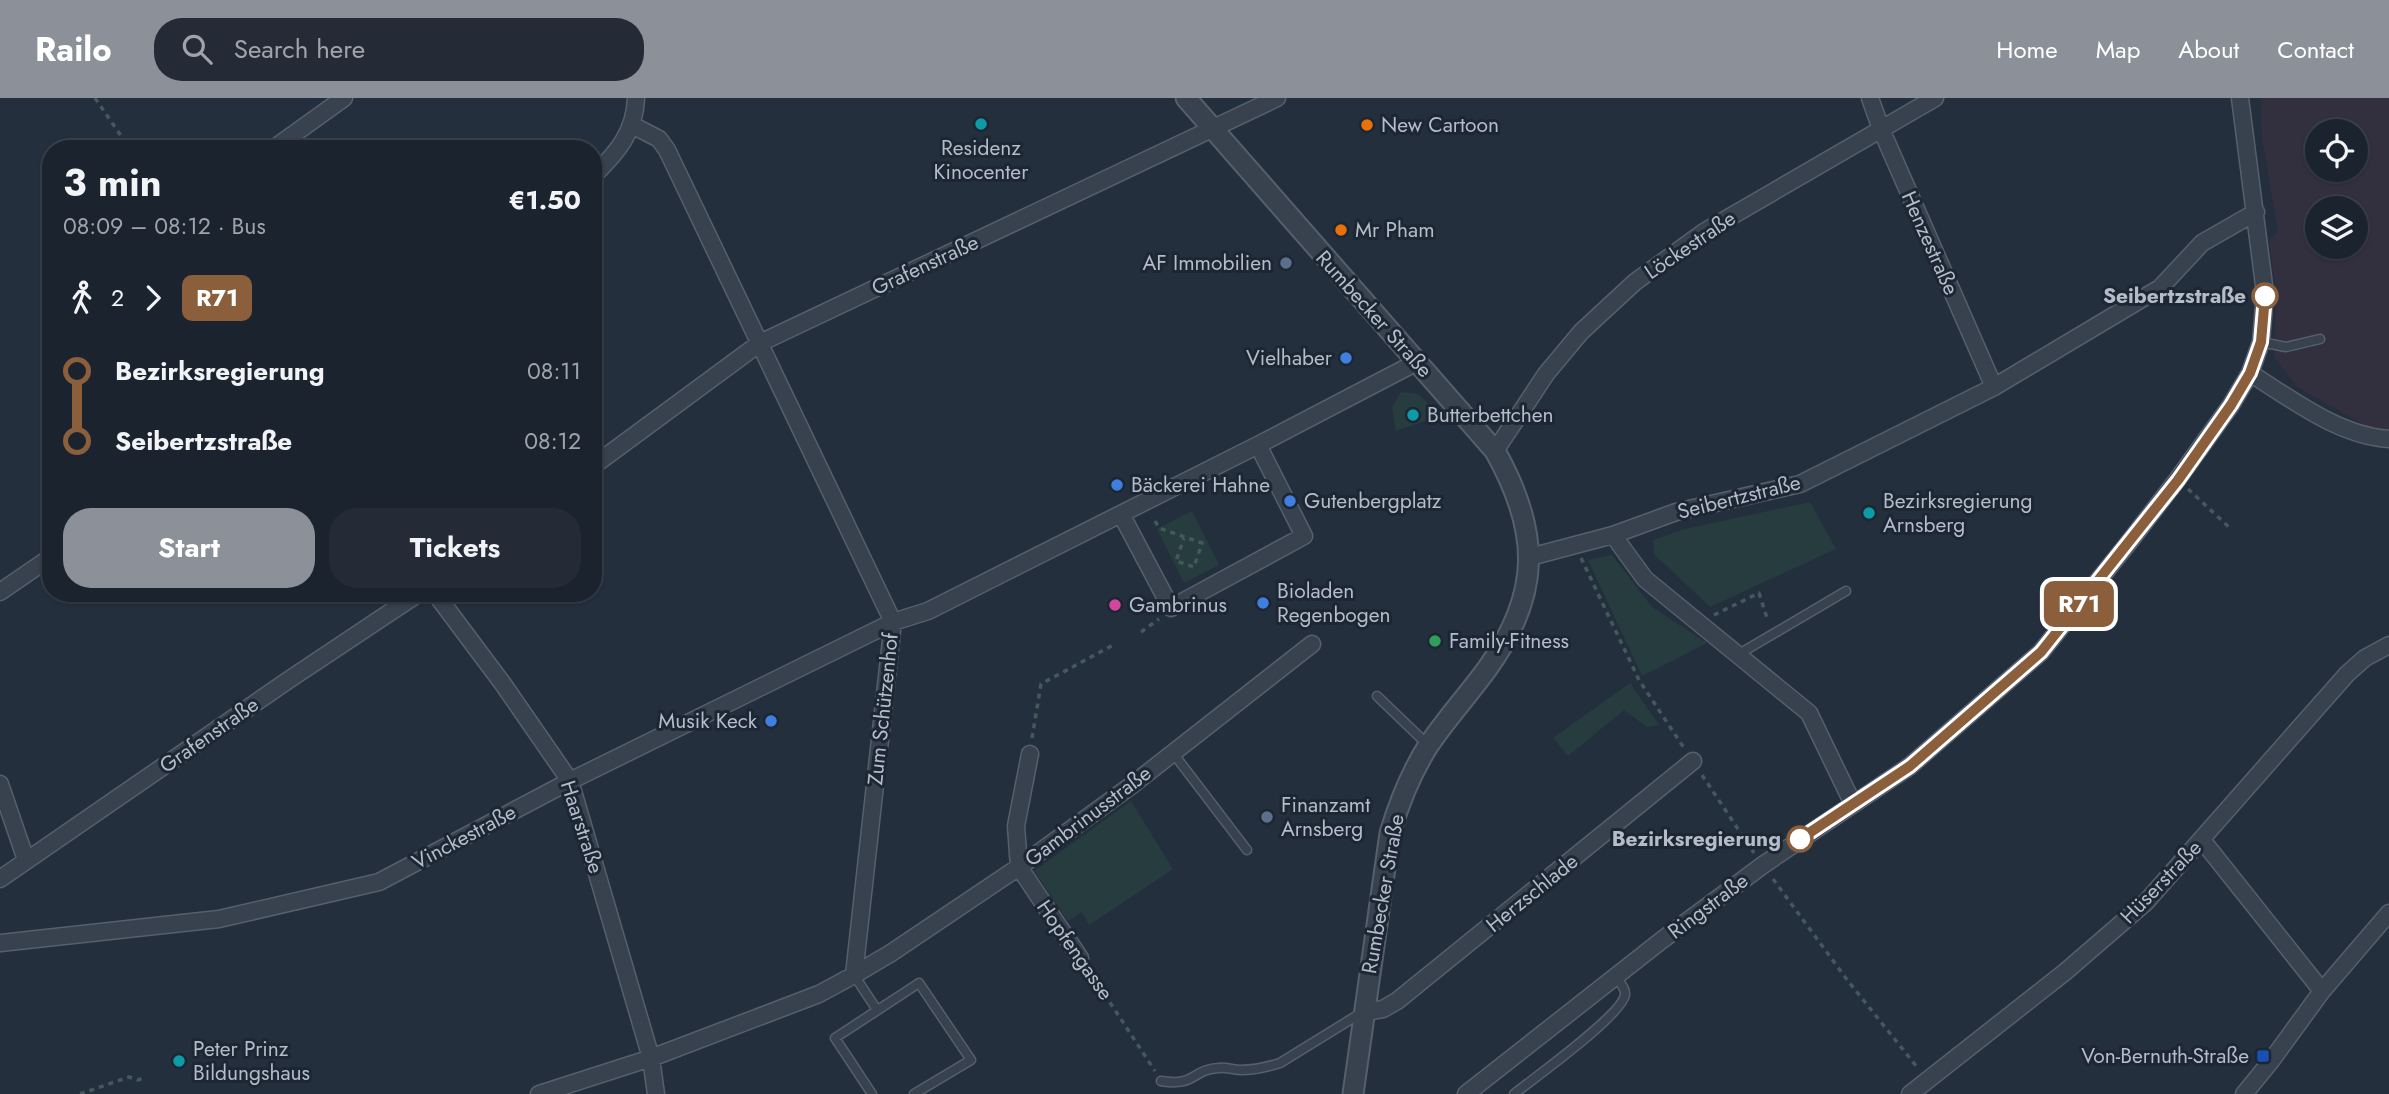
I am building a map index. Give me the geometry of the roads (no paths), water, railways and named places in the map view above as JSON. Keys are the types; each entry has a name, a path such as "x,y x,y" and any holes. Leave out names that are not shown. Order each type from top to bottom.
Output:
{"street":[{"path":"286,140 344,98"},
{"path":"602,167 618,150 632,125 636,98"},
{"name":"Rumbecker Straße","path":"1186,98 1495,451 1510,477 1522,510 1530,557 1527,587 1518,615 1501,649 1428,746 1400,800 1390,833 1353,1094"},
{"name":"Grafenstraße","path":"602,459 760,343 1277,98"},
{"name":"Henzestraße","path":"1870,98 1881,129 1994,387"},
{"name":"Löckestraße","path":"1495,451 1546,374 1572,343 1634,282 1704,232 1935,98"},
{"name":"Ringstraße","path":"1466,1094 1615,976 1763,865 1910,766 2041,652 2178,480 2231,405 2250,373 2261,342 2265,293 2240,98"},
{"name":"Zum Schützenhof","path":"632,125 659,139 667,150 893,622 853,975"},
{"name":"Seibertzstraße","path":"1530,557 1614,535 1676,512 1800,484 1994,387 2160,288 2203,243 2256,212"},
{"path":"893,622 928,611 1417,362"},
{"path":"2250,373 2322,416 2368,438 2389,439"},
{"path":"1121,514 1171,608 1304,536 1258,445"},
{"path":"1614,535 1645,579 1809,713 1853,804"},
{"path":"0,592 42,563"},
{"name":"Grafenstraße","path":"0,879 406,602"},
{"name":"Haarstraße","path":"442,602 570,781 651,1058 656,1094"},
{"name":"Vinckestraße","path":"0,943 219,919 379,882 570,781 893,622"},
{"name":"Gambrinusstraße","path":"853,975 891,953 1019,867 1173,753 1312,644"},
{"name":"Hüserstraße","path":"1910,1094 2055,980 2146,902 2347,674 2365,658 2389,645"},
{"name":"Hopfengasse","path":"1030,754 1016,826 1019,867 1080,958"},
{"name":"Herzschlade","path":"1364,1012 1383,1009 1397,1001 1693,761"},
{"path":"0,784 26,860"},
{"path":"2202,840 2322,991"},
{"path":"2244,1094 2272,1061 2322,991 2389,913"},
{"path":"539,1094 651,1058 819,994 853,975"}],"lane":[{"path":"2261,342 2286,347 2320,339"},
{"path":"1739,654 1846,591"},
{"path":"1377,696 1428,746"},
{"path":"1173,753 1247,850"},
{"path":"853,975 877,1010"},
{"path":"1514,1094 1598,1027 1621,1003 1625,991 1615,976"},
{"path":"873,1094 835,1038 919,983 971,1060 914,1094"},
{"path":"1161,1081 1175,1084 1186,1082 1207,1070 1238,1070 1280,1063 1364,1012"}],"place":[{"name":"Residenz Kinocenter","path":"981,124"},
{"name":"New Cartoon","path":"1367,125"},
{"name":"Mr Pham","path":"1341,230"},
{"name":"AF Immobilien","path":"1286,263"},
{"name":"Seibertzstraße","path":"2265,296"},
{"name":"Vielhaber","path":"1346,358"},
{"name":"Butterbettchen","path":"1413,415"},
{"name":"Bäckerei Hahne","path":"1117,485"},
{"name":"Gutenbergplatz","path":"1290,501"},
{"name":"Bezirksregierung Arnsberg","path":"1869,513"},
{"name":"Bioladen Regenbogen","path":"1263,603"},
{"name":"Gambrinus","path":"1115,605"},
{"name":"Family-Fitness","path":"1435,641"},
{"name":"Musik Keck","path":"771,721"},
{"name":"Finanzamt Arnsberg","path":"1267,817"},
{"name":"Bezirksregierung","path":"1800,839"},
{"name":"Von-Bernuth-Straße","path":"2263,1056"},
{"name":"Peter Prinz Bildungshaus","path":"179,1061"}]}
